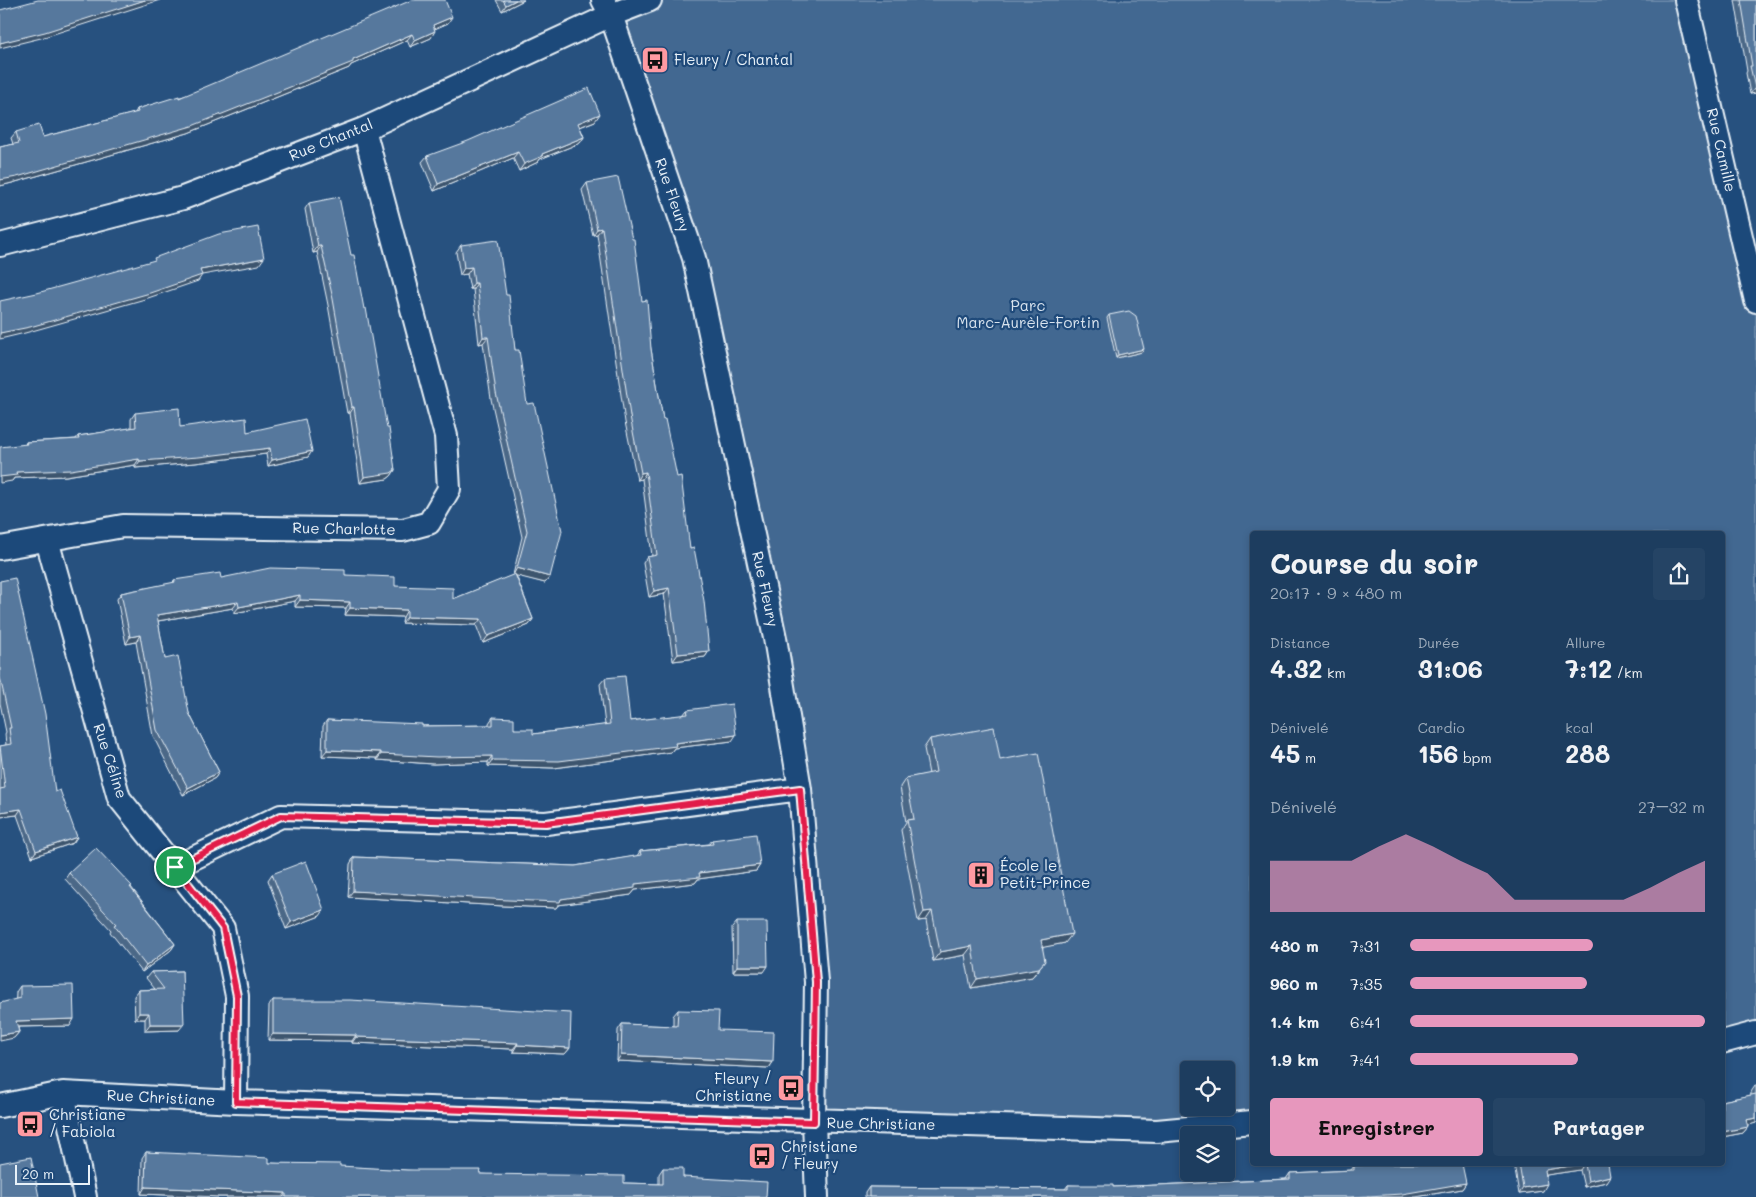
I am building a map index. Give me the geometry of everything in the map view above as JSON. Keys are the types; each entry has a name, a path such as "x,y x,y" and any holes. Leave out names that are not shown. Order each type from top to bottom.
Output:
{"street":[{"name":"Rue Chantal","path":"0,245 183,198 364,129 607,8 650,0"},
{"name":"Rue Camille","path":"1686,0 1756,301"},
{"name":"Rue Fleury","path":"607,8 694,258 776,638 800,789 816,982 814,1122 817,1197"},
{"name":"Rue Charlotte","path":"0,548 123,526 403,530 429,523 449,489 446,436 364,129"},
{"name":"Rue Céline","path":"47,540 119,798 223,928 237,996 236,1102"},
{"path":"175,867 281,816 546,823 800,789"},
{"path":"1725,1041 1756,1033"},
{"path":"63,1093 85,1197"},
{"name":"Rue Christiane","path":"0,1106 63,1093 236,1102 1157,1132 1250,1122"}],"green space":[{"name":"Parc Marc-Aurèle-Fortin","path":"650,0 1686,0 1756,301 1756,1033 1725,1041 1725,531 1250,531 1250,1122 814,1122 800,789 694,258 611,15"}],"building":[{"path":"38,0 145,0 45,32 0,43 0,10"},
{"path":"412,0 445,0 452,17 433,25 435,31 415,40 412,34 353,60 353,62 192,126 17,177 0,180 0,147 19,143 16,132 39,125 43,137 138,112 137,109 179,96 179,98"},
{"path":"503,0 516,0 506,5"},
{"path":"1741,0 1756,0 1756,88 1750,66 1752,66"},
{"path":"589,88 600,114 578,123 584,137 542,154 543,156 524,164 518,152 438,184 427,156 468,141"},
{"path":"618,177 632,239 634,239 642,301 647,300 651,349 663,420 665,419 677,477 681,476 690,549 694,548 704,601 709,651 678,654 669,588 654,591 647,557 657,555 646,472 641,473 630,416 602,228 597,229 587,183"},
{"path":"339,197 351,255 354,255 364,309 366,308 395,470 391,473 364,477 354,407 352,407 333,299 321,246 318,246 309,203"},
{"path":"258,227 264,258 200,270 202,275 150,293 30,327 0,333 0,301 37,293 155,260 154,258 219,234"},
{"path":"498,240 506,295 509,295 515,350 519,350 527,404 534,403 562,531 550,577 517,568 527,531 496,393 488,337 483,337 477,283 474,283 472,267 464,268 461,245"},
{"path":"1129,311 1136,316 1144,349 1118,355 1109,315"},
{"path":"179,408 180,427 246,418 247,432 305,419 312,451 272,460 270,448 199,457 140,461 139,459 71,470 16,472 17,475 0,477 0,447 27,444 26,442 79,439 78,436 136,427 135,413"},
{"path":"270,568 345,570 345,575 395,577 395,586 453,588 453,599 515,574 533,619 488,636 481,619 407,617 407,610 350,608 350,602 300,600 300,595 239,607 238,602 157,615 165,659 178,656 189,713 219,772 188,788 157,730 140,635 130,637 121,593 175,582 174,580 220,573 221,578"},
{"path":"15,578 45,714 55,792 60,790 77,837 36,851 21,809 0,812 0,789 5,788 0,746 11,744 9,728 11,728 0,677 0,581"},
{"path":"625,676 630,721 688,714 687,710 732,704 736,735 675,743 676,746 559,761 492,760 492,756 437,757 327,750 327,720 422,724 422,726 493,725 493,717 514,718 514,729 533,729 533,734 610,724 605,678"},
{"name":"École le Petit-Prince","path":"994,727 1000,760 1038,753 1072,934 1041,940 1045,961 1039,968 977,979 972,946 940,952 932,911 924,912 907,820 914,819 906,778 936,772 930,739"},
{"path":"756,834 760,865 699,873 700,877 635,884 635,888 561,899 560,902 353,891 354,857 575,866 641,855 640,851 713,844 712,840"},
{"path":"96,848 132,886 130,887 175,944 146,966 114,925 116,924 69,873"},
{"path":"306,861 324,910 291,922 272,874"},
{"path":"737,922 767,922 768,966 737,966"},
{"path":"182,971 184,1024 150,1024 149,1013 139,1013 139,990 164,989 151,972"},
{"path":"73,985 74,1019 16,1021 19,1032 0,1035 0,1003 20,998 20,986"},
{"path":"273,1000 350,1000 571,1013 570,1048 517,1045 518,1043 356,1037 356,1035 273,1034"},
{"path":"678,1010 719,1011 718,1030 774,1032 773,1062 621,1055 622,1024 677,1026"},
{"path":"1756,1094 1756,1118 1746,1120 1748,1127 1725,1131 1725,1100"},
{"path":"146,1152 269,1158 269,1163 340,1164 340,1166 407,1170 481,1170 480,1174 624,1176 624,1183 663,1184 663,1168 683,1168 683,1177 767,1182 766,1197 286,1197 286,1193 145,1187"},
{"path":"31,1157 39,1197 0,1197 0,1163"},
{"path":"1354,1166 1462,1166 1466,1183 1402,1194 1351,1197 869,1197 869,1187 1068,1189 1068,1185 1113,1185 1113,1187 1290,1179 1290,1173 1354,1170"},
{"path":"1519,1166 1570,1166 1545,1170 1547,1184 1523,1188"},
{"path":"1585,1166 1608,1166 1610,1176 1588,1181"}],"place":[{"name":"Fleury / Chantal","path":"655,60"},
{"name":"École le Petit-Prince","path":"981,875"},
{"name":"Fleury / Christiane","path":"791,1088"},
{"name":"Christiane / Fabiola","path":"30,1124"},
{"name":"Christiane / Fleury","path":"762,1156"}],"route":[{"path":"800,789 816,982 814,1122 236,1102 237,996 223,928 175,867 281,816 546,823 800,789"}]}
